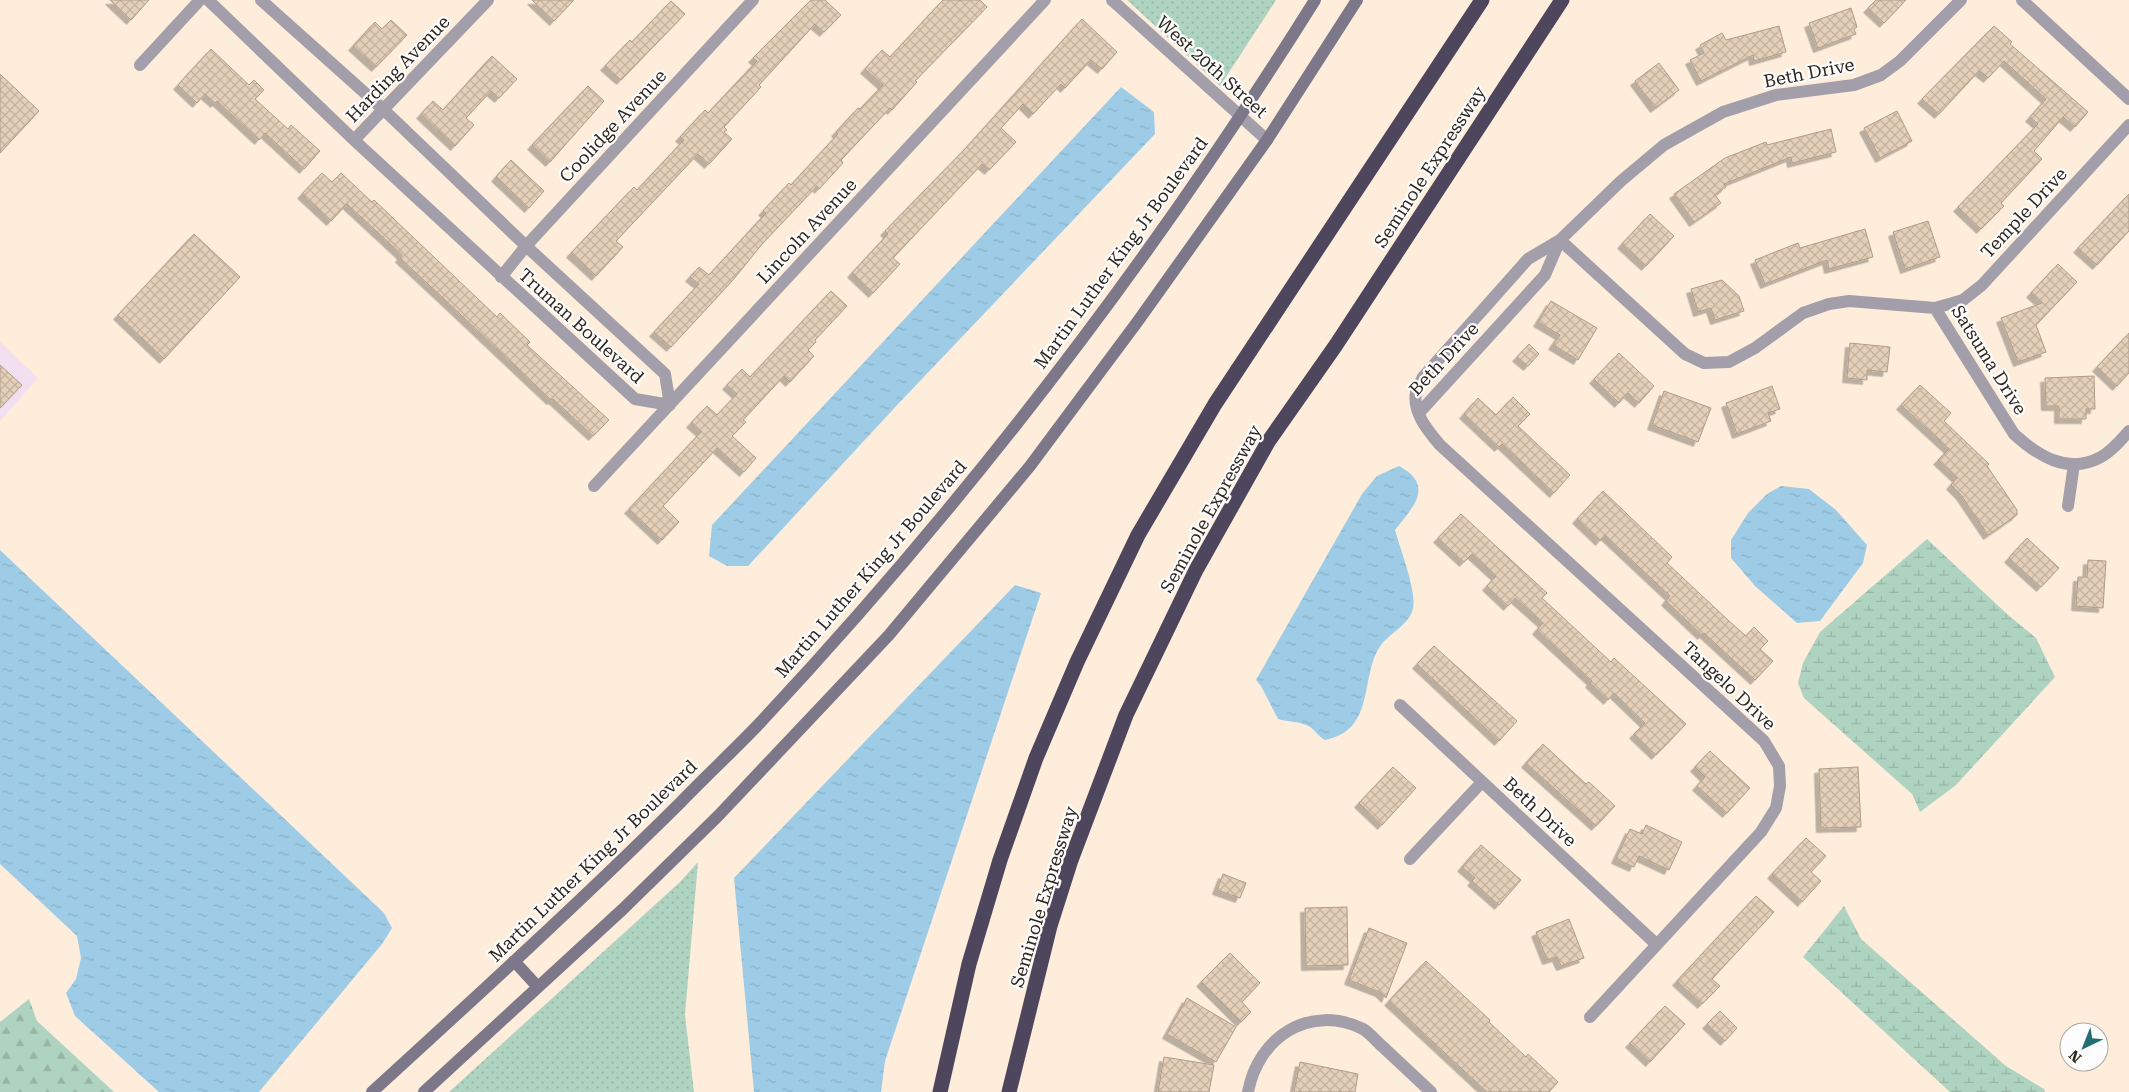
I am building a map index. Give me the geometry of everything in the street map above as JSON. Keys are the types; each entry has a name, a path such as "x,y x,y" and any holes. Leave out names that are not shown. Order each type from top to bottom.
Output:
{"highway":[{"path":"940,1092 969,964 1000,860 1032,768 1077,662 1138,535 1215,404 1482,0"},
{"name":"Seminole Expressway","path":"1009,1092 1048,935 1071,860 1126,715 1196,570 1268,442 1336,345 1562,0"}],"main road":[{"name":"Martin Luther King Jr Boulevard","path":"372,1092 613,870 754,728 856,617 961,494 1053,378 1240,118 1315,0"},
{"path":"424,1092 537,986 623,909 718,816 889,635 1030,466 1138,321 1267,140 1357,0"},
{"path":"514,961 537,986"}],"street":[{"path":"140,65 200,0"},
{"name":"Truman Boulevard","path":"208,0 354,140 634,399 670,405 665,374 526,246 384,110 261,0"},
{"name":"Harding Avenue","path":"354,140 488,0"},
{"name":"Coolidge Avenue","path":"501,277 526,246 753,0"},
{"name":"Lincoln Avenue","path":"594,486 1045,0"},
{"name":"West 20th Street","path":"1112,0 1240,118 1267,140"},
{"name":"Beth Drive","path":"1418,413 1416,393 1423,377 1528,259 1560,240 1621,181 1664,145 1723,112 1749,103 1776,95 1854,85 1881,75 1900,61 1961,0"},
{"path":"2022,0 2129,99"},
{"name":"Temple Drive","path":"1935,308 1963,300 1982,285 2129,125"},
{"name":"Beth Drive","path":"1418,413 1545,275 1560,240"},
{"name":"Satsuma Drive","path":"1560,240 1685,354 1704,363 1729,362 1755,348 1803,313 1829,304 1849,301 1935,308 2014,434 2031,450 2052,460 2084,464 2101,457 2114,448 2129,431"},
{"name":"Tangelo Drive","path":"1418,413 1424,425 1440,445 1764,741 1779,766 1780,786 1776,808 1761,832 1590,1017"},
{"path":"2068,506 2074,464"},
{"name":"Beth Drive","path":"1400,705 1656,944"},
{"path":"1410,858 1482,782"},
{"path":"1248,1092 1259,1057 1285,1032 1315,1020 1342,1022 1364,1030 1431,1092"}],"shaded area":[{"path":"0,342 38,378 0,421"}],"green space":[{"path":"1127,0 1276,0 1220,86"},
{"path":"1927,539 2008,615 2036,638 2055,677 1956,785 1920,812 1912,794 1804,698 1798,683 1803,663 1820,632"},
{"path":"698,862 685,1015 694,1092 449,1092 680,882"},
{"path":"1844,906 1861,939 2006,1066 2044,1089 2045,1092 1950,1092 1803,957"},
{"path":"29,999 37,1021 114,1092 0,1092 0,1022"}],"water":[{"path":"1121,87 1154,112 1155,134 899,403 748,566 727,566 709,556 712,525"},
{"path":"1399,466 1416,481 1418,489 1417,497 1408,514 1395,530 1413,592 1413,608 1408,619 1385,640 1374,657 1360,713 1353,725 1341,734 1325,740 1306,725 1278,719 1256,680 1362,494 1377,476"},
{"path":"1781,486 1809,489 1836,510 1867,545 1863,563 1820,621 1797,623 1755,586 1731,558 1731,540 1748,513 1767,494"},
{"path":"0,550 384,913 392,928 382,944 259,1092 159,1092 75,1016 66,993 76,979 81,958 77,936 0,864"},
{"path":"1015,585 1041,593 885,1061 881,1092 754,1092 734,878"}],"building":[{"path":"110,0 149,0 131,20"},
{"path":"532,0 574,0 554,21"},
{"path":"811,0 825,0 841,15 824,32 815,24 759,85 761,87 724,127 727,130 724,132 732,139 709,164 698,154 616,241 623,247 596,276 571,253 634,187 637,190 684,140 680,137 705,110 708,113 757,61 753,58"},
{"path":"943,0 980,0 987,7 915,81 917,82 892,110 890,108 841,160 843,163 819,189 817,186 763,243 733,280 671,347 654,332 699,284 690,277 699,267 709,275 766,213 763,211 789,183 791,185 838,134 836,132 858,108 860,109 883,85 865,69 882,50 890,57"},
{"path":"1876,0 1906,0 1884,23 1868,8"},
{"path":"671,1 685,14 621,80 605,66 630,40 632,42"},
{"path":"1851,8 1857,27 1854,29 1856,34 1818,48 1809,23"},
{"path":"1082,19 1117,52 1102,69 1091,60 1065,88 1061,84 1033,114 1023,104 1001,128 1016,142 989,170 982,164 943,205 893,258 900,264 873,293 852,273 888,234 885,231 966,148"},
{"path":"391,20 407,35 376,67 353,46 375,22 382,29"},
{"path":"1779,26 1786,52 1754,61 1753,55 1701,81 1690,60 1704,53 1700,45 1722,33 1726,40"},
{"path":"1994,26 2012,42 2010,44 2088,112 2075,127 2063,117 2034,151 2042,159 2001,203 2004,206 1981,229 1958,207 2038,124 2030,117 2046,99 2004,61 1988,78 1979,71 1939,114 1922,99"},
{"path":"211,49 249,85 254,80 264,90 255,99 288,129 291,125 320,151 304,169 265,133 259,140 217,101 215,103 205,94 197,103 178,85"},
{"path":"492,56 517,79 499,98 491,91 466,118 474,125 455,146 421,114 433,101 443,110"},
{"path":"1659,63 1679,90 1655,108 1635,81"},
{"path":"0,74 39,111 0,153"},
{"path":"588,86 604,101 550,162 532,145"},
{"path":"1897,111 1912,141 1880,158 1864,128"},
{"path":"1831,129 1836,152 1792,163 1791,157 1724,184 1726,187 1715,195 1721,203 1694,222 1674,194 1725,158 1766,142 1767,145"},
{"path":"511,160 544,191 529,208 496,177"},
{"path":"322,173 332,182 341,173 372,202 374,200 497,317 500,313 530,342 527,345 609,420 593,436 553,399 551,400 400,258 402,255 347,204 331,221 302,194"},
{"path":"2129,194 2129,231 2097,265 2078,248"},
{"path":"1650,214 1674,236 1646,266 1622,244"},
{"path":"1928,221 1940,257 1905,269 1893,232"},
{"path":"1865,229 1873,257 1829,269 1827,260 1765,284 1755,260 1798,243 1800,248"},
{"path":"194,234 240,277 164,359 118,315"},
{"path":"2058,264 2077,282 2036,325 2046,352 2018,362 2001,318 2042,303 2031,293"},
{"path":"1722,280 1739,296 1744,311 1715,320 1711,308 1698,312 1691,289"},
{"path":"831,291 847,306 808,350 814,356 790,382 784,376 743,420 746,422 732,436 756,458 744,472 717,448 663,506 679,522 662,540 629,509 701,432 691,423 707,406 717,415 737,394 727,385 742,369 750,377"},
{"path":"1551,301 1597,328 1578,360 1553,345 1560,335 1538,322"},
{"path":"2129,333 2129,373 2117,386 2097,367"},
{"path":"1850,343 1890,347 1887,372 1867,370 1867,380 1847,378"},
{"path":"1529,344 1539,354 1528,366 1517,357"},
{"path":"1619,353 1654,386 1639,403 1628,393 1619,403 1594,379"},
{"path":"0,365 22,385 0,408"},
{"path":"2094,376 2095,409 2086,409 2086,419 2059,419 2059,406 2046,406 2045,378"},
{"path":"1920,385 1951,413 1944,421 1989,464 1987,466 2017,510 2017,515 1988,535 1961,495 1951,485 1957,478 1938,460 1949,449 1901,405"},
{"path":"1772,386 1780,409 1768,413 1771,421 1737,434 1726,403"},
{"path":"1664,391 1711,408 1698,442 1652,425"},
{"path":"1513,397 1530,414 1518,426 1570,475 1554,493 1502,444 1499,447 1464,414 1478,398 1496,415"},
{"path":"1603,491 1672,557 1667,563 1729,621 1746,636 1754,627 1768,641 1760,649 1773,661 1755,680 1704,633 1702,635 1666,601 1670,596 1605,535 1600,541 1577,519"},
{"path":"1461,514 1547,593 1542,598 1611,662 1614,658 1686,724 1656,755 1634,734 1645,723 1614,693 1608,700 1590,683 1592,681 1537,630 1543,623 1515,598 1508,606 1487,586 1496,576 1472,554 1464,562 1438,538"},
{"path":"2027,538 2059,568 2041,587 2009,558"},
{"path":"2088,560 2106,561 2103,608 2076,606 2078,577 2087,577"},
{"path":"1434,646 1517,721 1499,741 1417,664"},
{"path":"1543,744 1586,784 1589,782 1615,806 1596,826 1526,763"},
{"path":"1710,751 1750,788 1727,813 1697,786 1705,777 1695,767"},
{"path":"1393,767 1416,788 1382,825 1359,803"},
{"path":"1858,767 1861,827 1821,828 1819,769"},
{"path":"1646,825 1682,842 1669,870 1639,856 1634,867 1616,859 1630,829 1642,834"},
{"path":"1806,838 1826,856 1811,872 1821,881 1802,902 1772,874"},
{"path":"1481,845 1521,880 1499,905 1472,881 1475,878 1462,867"},
{"path":"1223,874 1246,883 1240,898 1217,890"},
{"path":"1756,896 1774,912 1712,979 1720,986 1702,1004 1677,981"},
{"path":"1347,907 1348,965 1306,966 1305,908"},
{"path":"1569,919 1584,958 1561,966 1557,957 1547,960 1536,932"},
{"path":"1369,928 1407,943 1386,998 1380,992 1349,980"},
{"path":"1230,953 1260,983 1242,1002 1251,1012 1241,1022 1201,982"},
{"path":"1426,961 1490,1020 1489,1022 1526,1057 1528,1054 1558,1082 1549,1092 1487,1092 1389,1001"},
{"path":"1187,998 1236,1027 1216,1062 1167,1034"},
{"path":"1665,1006 1685,1024 1650,1062 1630,1043"},
{"path":"1720,1011 1737,1028 1725,1041 1707,1024"},
{"path":"1164,1057 1214,1065 1209,1092 1158,1092"},
{"path":"1300,1062 1358,1074 1355,1092 1294,1092"}]}
